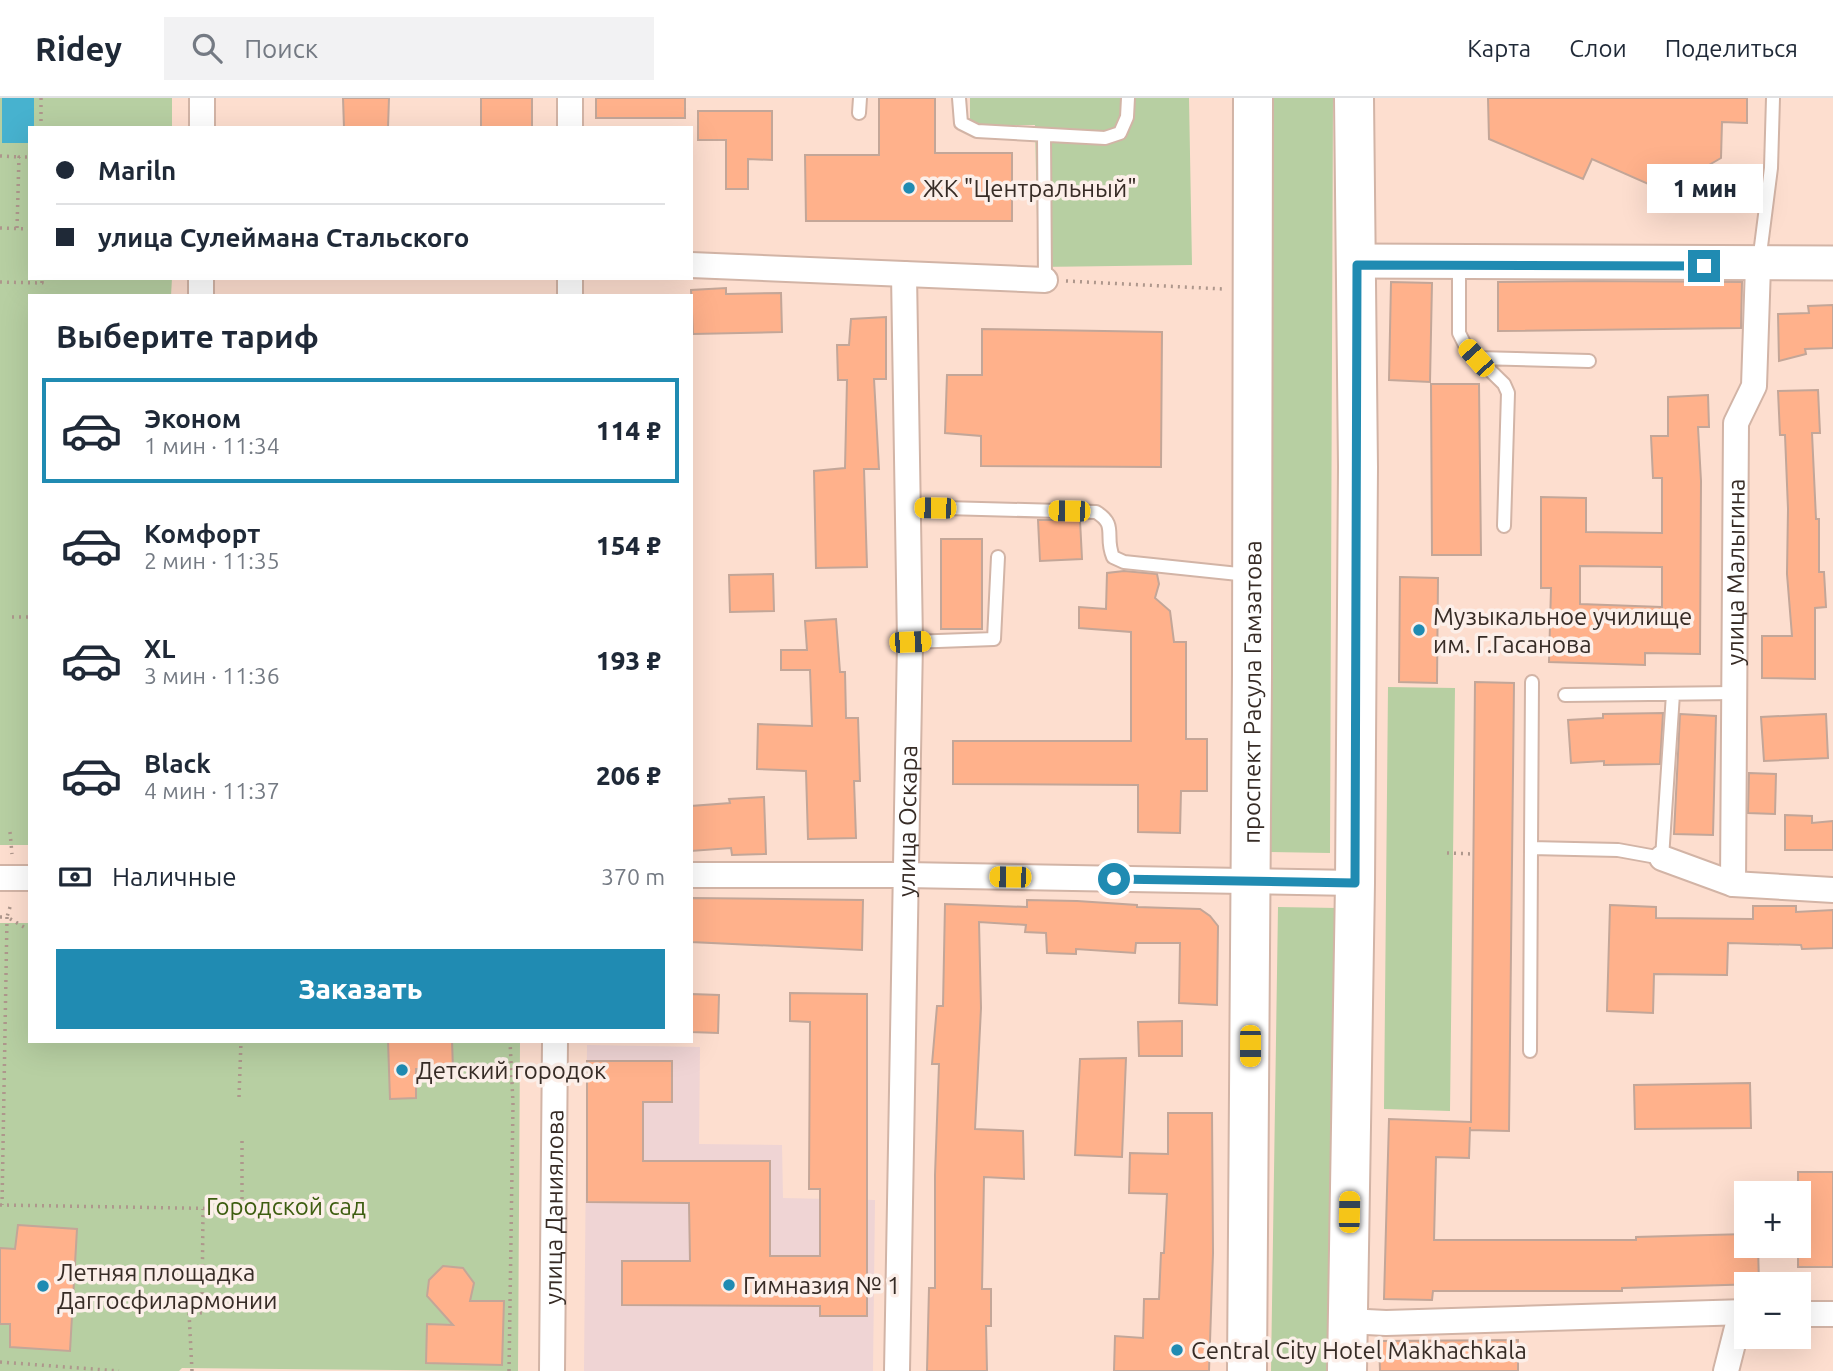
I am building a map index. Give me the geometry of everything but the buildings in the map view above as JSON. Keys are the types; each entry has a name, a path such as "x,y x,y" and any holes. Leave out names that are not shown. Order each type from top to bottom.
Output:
{"main road":[{"name":"проспект Расула Гамзатова","path":"1247,1371 1253,98"},
{"path":"1347,1371 1355,883 1357,263 1354,98"},
{"path":"1357,263 1833,265"},
{"path":"1357,263 1459,266 1759,264"}],"street":[{"path":"202,98 202,126"},
{"path":"570,98 570,126"},
{"name":"улица Малыгина","path":"1733,884 1736,423 1754,386 1759,264"},
{"path":"693,265 1045,280"},
{"name":"улица Оскара","path":"897,1371 910,642 904,274"},
{"path":"1662,858 1733,884 1833,890"},
{"path":"693,875 905,875 1355,883"},
{"path":"0,878 28,878"},
{"name":"улица Даниялова","path":"552,1371 555,1043"},
{"path":"1347,1321 1387,1323 1734,1312"},
{"path":"1811,1314 1833,1314"},
{"path":"1726,1371 1734,1345"}],"lane":[{"path":"859,113 860,98"},
{"path":"958,98 961,123 977,131 1105,138 1120,133 1127,117 1128,98"},
{"path":"1759,264 1771,168 1773,98"},
{"path":"1044,135 1045,280"},
{"path":"1459,266 1459,332 1466,347 1504,384 1508,393 1503,526"},
{"path":"1476,358 1589,361"},
{"path":"908,507 1096,512 1107,518 1110,526 1108,547 1113,557 1124,562 1252,576"},
{"path":"910,642 994,639 998,557"},
{"path":"1530,1051 1532,682"},
{"path":"1565,695 1734,693"},
{"path":"1531,848 1618,850 1662,858 1673,694"}],"path":[{"path":"41,98 41,126"},
{"path":"0,156 28,157"},
{"path":"17,228 19,157"},
{"path":"0,228 28,229"},
{"path":"0,282 42,283 42,280"},
{"path":"1045,280 1253,291"},
{"path":"12,617 28,617"},
{"path":"10,832 12,854"},
{"path":"1447,853 1473,854"},
{"path":"10,907 7,917 1,1205 242,1209 242,1140"},
{"path":"0,917 7,917 28,927"},
{"path":"239,1097 241,1043"},
{"path":"509,1371 513,1104 510,1043"},
{"path":"192,1371 190,1312 202,1313 203,1209"},
{"path":"221,1267 221,1278"},
{"path":"0,1362 119,1371"}],"shaded area":[{"name":"Гимназия № 1","path":"587,1045 700,1047 699,1144 782,1145 783,1198 875,1200 873,1371 584,1371"}],"green space":[{"path":"0,98 172,98 172,126 28,126 28,280 172,280 171,294 28,294 28,845 0,845"},
{"path":"970,98 1189,98 1192,265 1038,267 1035,125 970,126"},
{"path":"1271,98 1333,98 1330,853 1267,852"},
{"path":"1388,687 1455,688 1450,1111 1384,1109"},
{"path":"1278,907 1337,908 1331,1371 1271,1371"},
{"name":"Городской сад","path":"0,923 28,923 28,1043 520,1043 518,1371 182,1368 179,1371 0,1371"}],"water":[{"path":"2,98 34,98 34,126 28,126 28,143 2,143"}],"place":[{"name":"ЖК \"Центральный\"","path":"909,188"},
{"name":"Музыкальное училище им. Г.Гасанова","path":"1419,630"},
{"name":"Детский городок","path":"402,1070"},
{"name":"Гимназия № 1","path":"729,1285"},
{"name":"Летняя площадка Даггосфилармонии","path":"43,1286"},
{"name":"Central City Hotel Makhachkala","path":"1177,1350"}],"route":[{"path":"1114,879 1355,883 1357,265 1704,266"}]}
